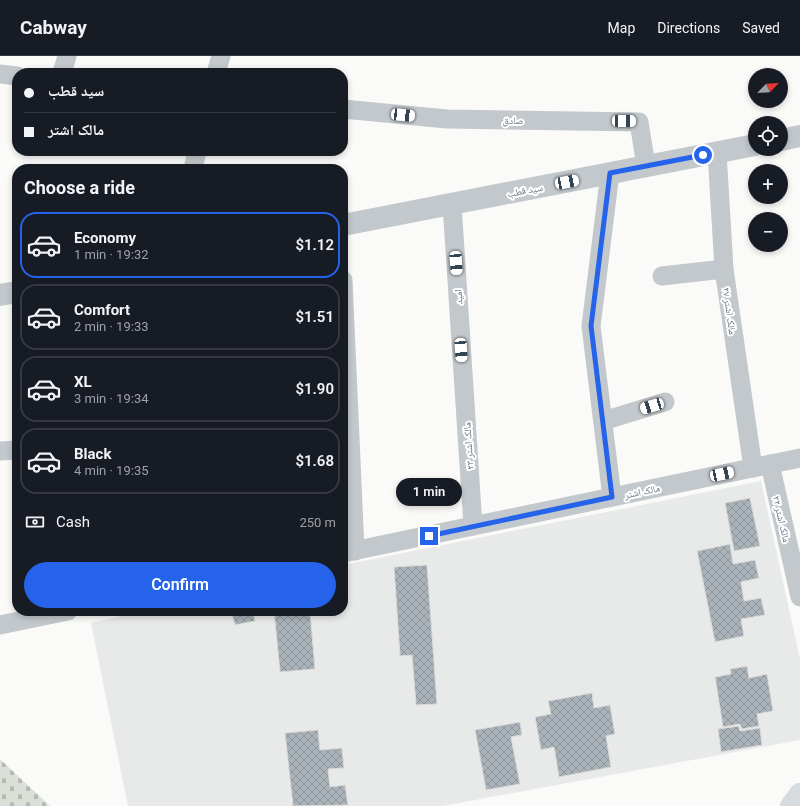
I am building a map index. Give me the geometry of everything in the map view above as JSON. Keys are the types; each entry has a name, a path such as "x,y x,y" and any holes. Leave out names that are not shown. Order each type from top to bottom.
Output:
{"main road":[{"path":"792,806 800,794"}],"street":[{"path":"63,68 67,56"},
{"path":"217,68 221,56"},
{"path":"0,74 12,75"},
{"name":"صادق","path":"348,109 448,119 639,122 646,166"},
{"path":"788,139 800,136"},
{"name":"سید قطب","path":"348,224 748,146"},
{"name":"مالک اشتر ۲۷","path":"717,152 724,269 762,466"},
{"path":"610,173 591,326 612,497"},
{"name":"امید","path":"452,204 462,365"},
{"path":"662,276 724,269"},
{"path":"0,295 12,293"},
{"name":"مالک اشتر ۲۳","path":"462,365 473,526"},
{"path":"348,388 349,552"},
{"path":"603,421 665,402"},
{"path":"0,451 12,450"},
{"name":"مالک اشتر","path":"349,552 800,458"},
{"name":"مالک اشتر ۲۲","path":"762,466 800,597"},
{"path":"0,625 44,616"}],"shaded area":[{"path":"761,481 800,659 800,740 443,806 128,806 91,623 121,616 348,616 348,564"}],"green space":[{"path":"0,759 50,806 0,806"}],"building":[{"path":"750,498 760,546 734,551 725,503"},
{"path":"730,544 733,564 755,560 759,578 741,582 744,601 761,598 765,615 741,619 744,636 715,642 697,551"},
{"path":"427,565 437,704 416,705 412,655 400,656 394,567"},
{"path":"232,616 254,616 255,621 235,625"},
{"path":"274,616 310,616 315,669 280,672"},
{"path":"747,666 749,678 767,674 773,711 757,714 759,726 742,729 740,724 723,727 715,677 731,674 730,669"},
{"path":"592,693 594,708 610,705 615,734 606,736 611,767 559,777 554,747 541,750 535,717 551,714 548,701"},
{"path":"520,722 522,735 511,737 520,784 486,790 475,730"},
{"path":"739,726 740,731 760,728 762,745 721,752 718,729"},
{"path":"318,730 320,750 342,748 344,768 328,769 330,787 345,785 348,805 293,806 285,733"}],"route":[{"path":"429,536 612,497 591,326 610,173 703,155"}]}
